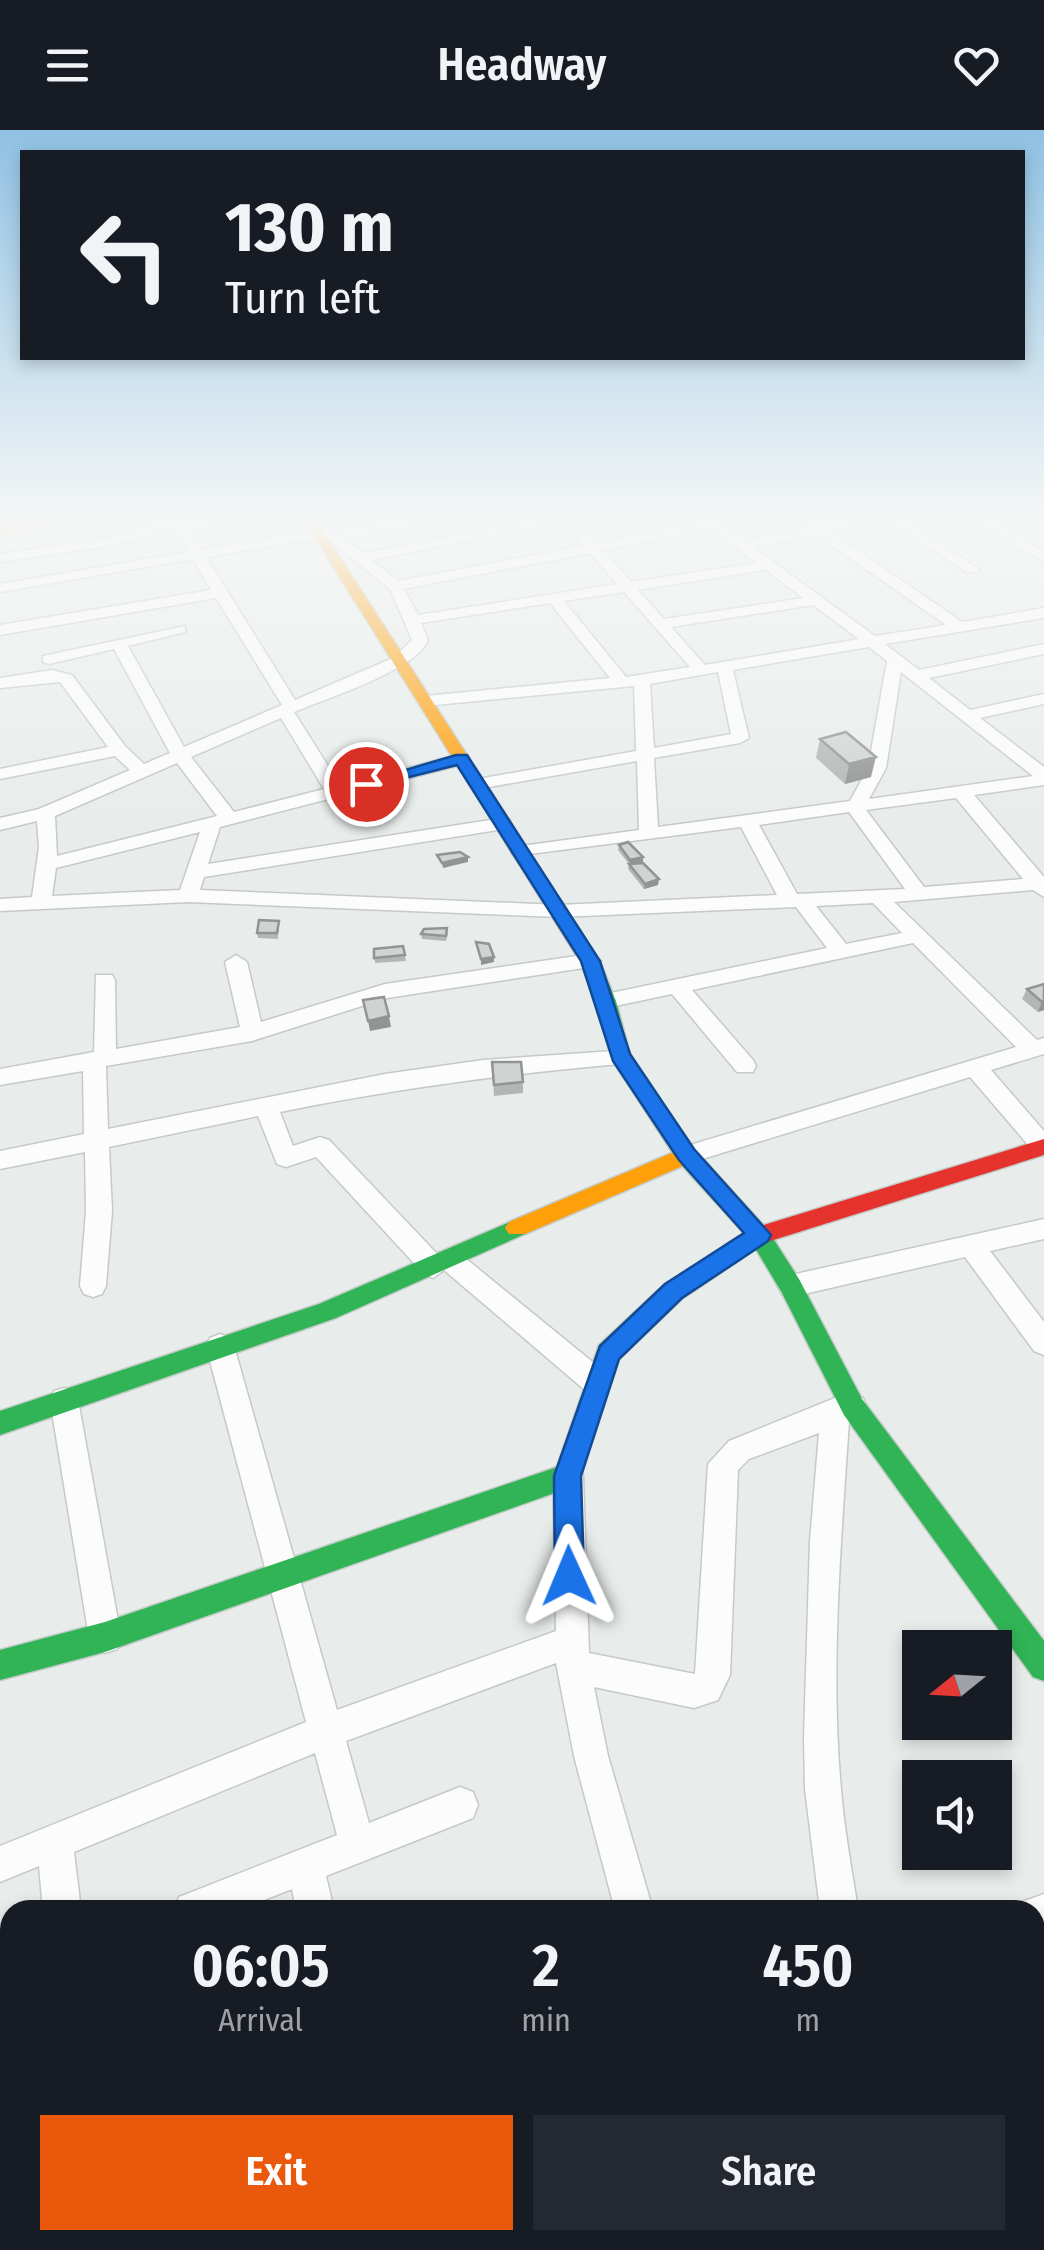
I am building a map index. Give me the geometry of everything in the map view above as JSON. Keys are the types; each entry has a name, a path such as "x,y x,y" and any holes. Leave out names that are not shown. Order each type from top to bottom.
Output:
{"street":[{"path":"238,619 334,792"},
{"path":"374,619 590,961 606,1001 620,1056 686,1154 759,1235 791,1286 844,1409 1044,1666"},
{"path":"0,824 45,813 400,661 417,648 420,640 413,620 420,619"},
{"path":"571,619 622,682"},
{"path":"656,619 699,668"},
{"path":"660,624 693,619"},
{"path":"841,619 1044,778"},
{"path":"947,619 960,628"},
{"path":"426,700 642,680 1010,619"},
{"path":"1016,619 1044,647"},
{"path":"3,679 49,659 180,629"},
{"path":"119,643 180,754 219,801 220,821 188,896"},
{"path":"916,676 1044,647"},
{"path":"49,659 72,682 119,750 141,771"},
{"path":"855,808 877,768 894,659"},
{"path":"478,784 743,736 724,664"},
{"path":"642,680 649,836"},
{"path":"966,716 1044,699"},
{"path":"0,774 119,750"},
{"path":"1019,756 1044,750"},
{"path":"47,864 462,759"},
{"path":"521,852 962,793 1044,778"},
{"path":"962,793 1042,886"},
{"path":"855,808 918,893"},
{"path":"41,904 47,864 45,813"},
{"path":"748,822 795,900 841,952"},
{"path":"196,872 503,824"},
{"path":"0,905 188,896 559,910 1042,886"},
{"path":"878,896 1038,1047"},
{"path":"606,1001 917,936"},
{"path":"0,1077 252,1032 385,991 590,961"},
{"path":"236,962 252,1032"},
{"path":"94,1286 100,1212 98,1143 104,980"},
{"path":"677,986 745,1066"},
{"path":"0,1423 327,1310 686,1154 1038,1047"},
{"path":"0,1160 413,1077 620,1056"},
{"path":"631,1900 591,1756 572,1654 568,1476 596,1382 608,1354 633,1326 674,1291 759,1235 1044,1147 973,1065"},
{"path":"266,1107 286,1158 320,1146 442,1263 596,1382"},
{"path":"791,1286 1044,1229"},
{"path":"971,1246 1044,1343"},
{"path":"220,1346 358,1844"},
{"path":"64,1400 105,1638"},
{"path":"0,1864 326,1732 572,1654 694,1691 706,1688 713,1675 723,1464 738,1450 844,1409"},
{"path":"838,1900 823,1789 822,1738 825,1541 844,1409"},
{"path":"0,1664 105,1638 568,1476"},
{"path":"217,1900 460,1805"},
{"path":"55,1844 61,1900"},
{"path":"304,1866 312,1900"}],"building":[{"path":"846,732 876,757 849,764 820,739"},
{"path":"628,842 643,857 630,860 619,845"},
{"path":"460,852 468,857 442,863 437,855"},
{"path":"643,863 659,879 645,884 629,864"},
{"path":"259,920 279,921 277,933 257,933"},
{"path":"447,928 446,936 421,934 424,929"},
{"path":"476,942 489,944 494,957 481,959"},
{"path":"403,946 405,955 374,958 374,949"},
{"path":"1044,984 1044,1001 1042,1002 1027,989"},
{"path":"384,997 389,1016 368,1021 363,1000"},
{"path":"492,1062 521,1062 523,1082 494,1085"}],"traffic: fast":[{"path":"590,962 606,1001 620,1056 686,1155 759,1235 791,1286 853,1407 1044,1666"},
{"path":"0,1423 327,1311 517,1228"},
{"path":"0,1665 105,1637 568,1476 608,1353 674,1291 733,1252"}],"traffic: slow":[{"path":"373,619 590,962"},
{"path":"517,1228 686,1155"}],"traffic: jam":[{"path":"733,1252 759,1235 1043,1147"}],"route":[{"path":"366,784 462,759 590,961 606,1001 620,1056 686,1154 759,1235 674,1291 608,1354 568,1476 569,1576"}]}
